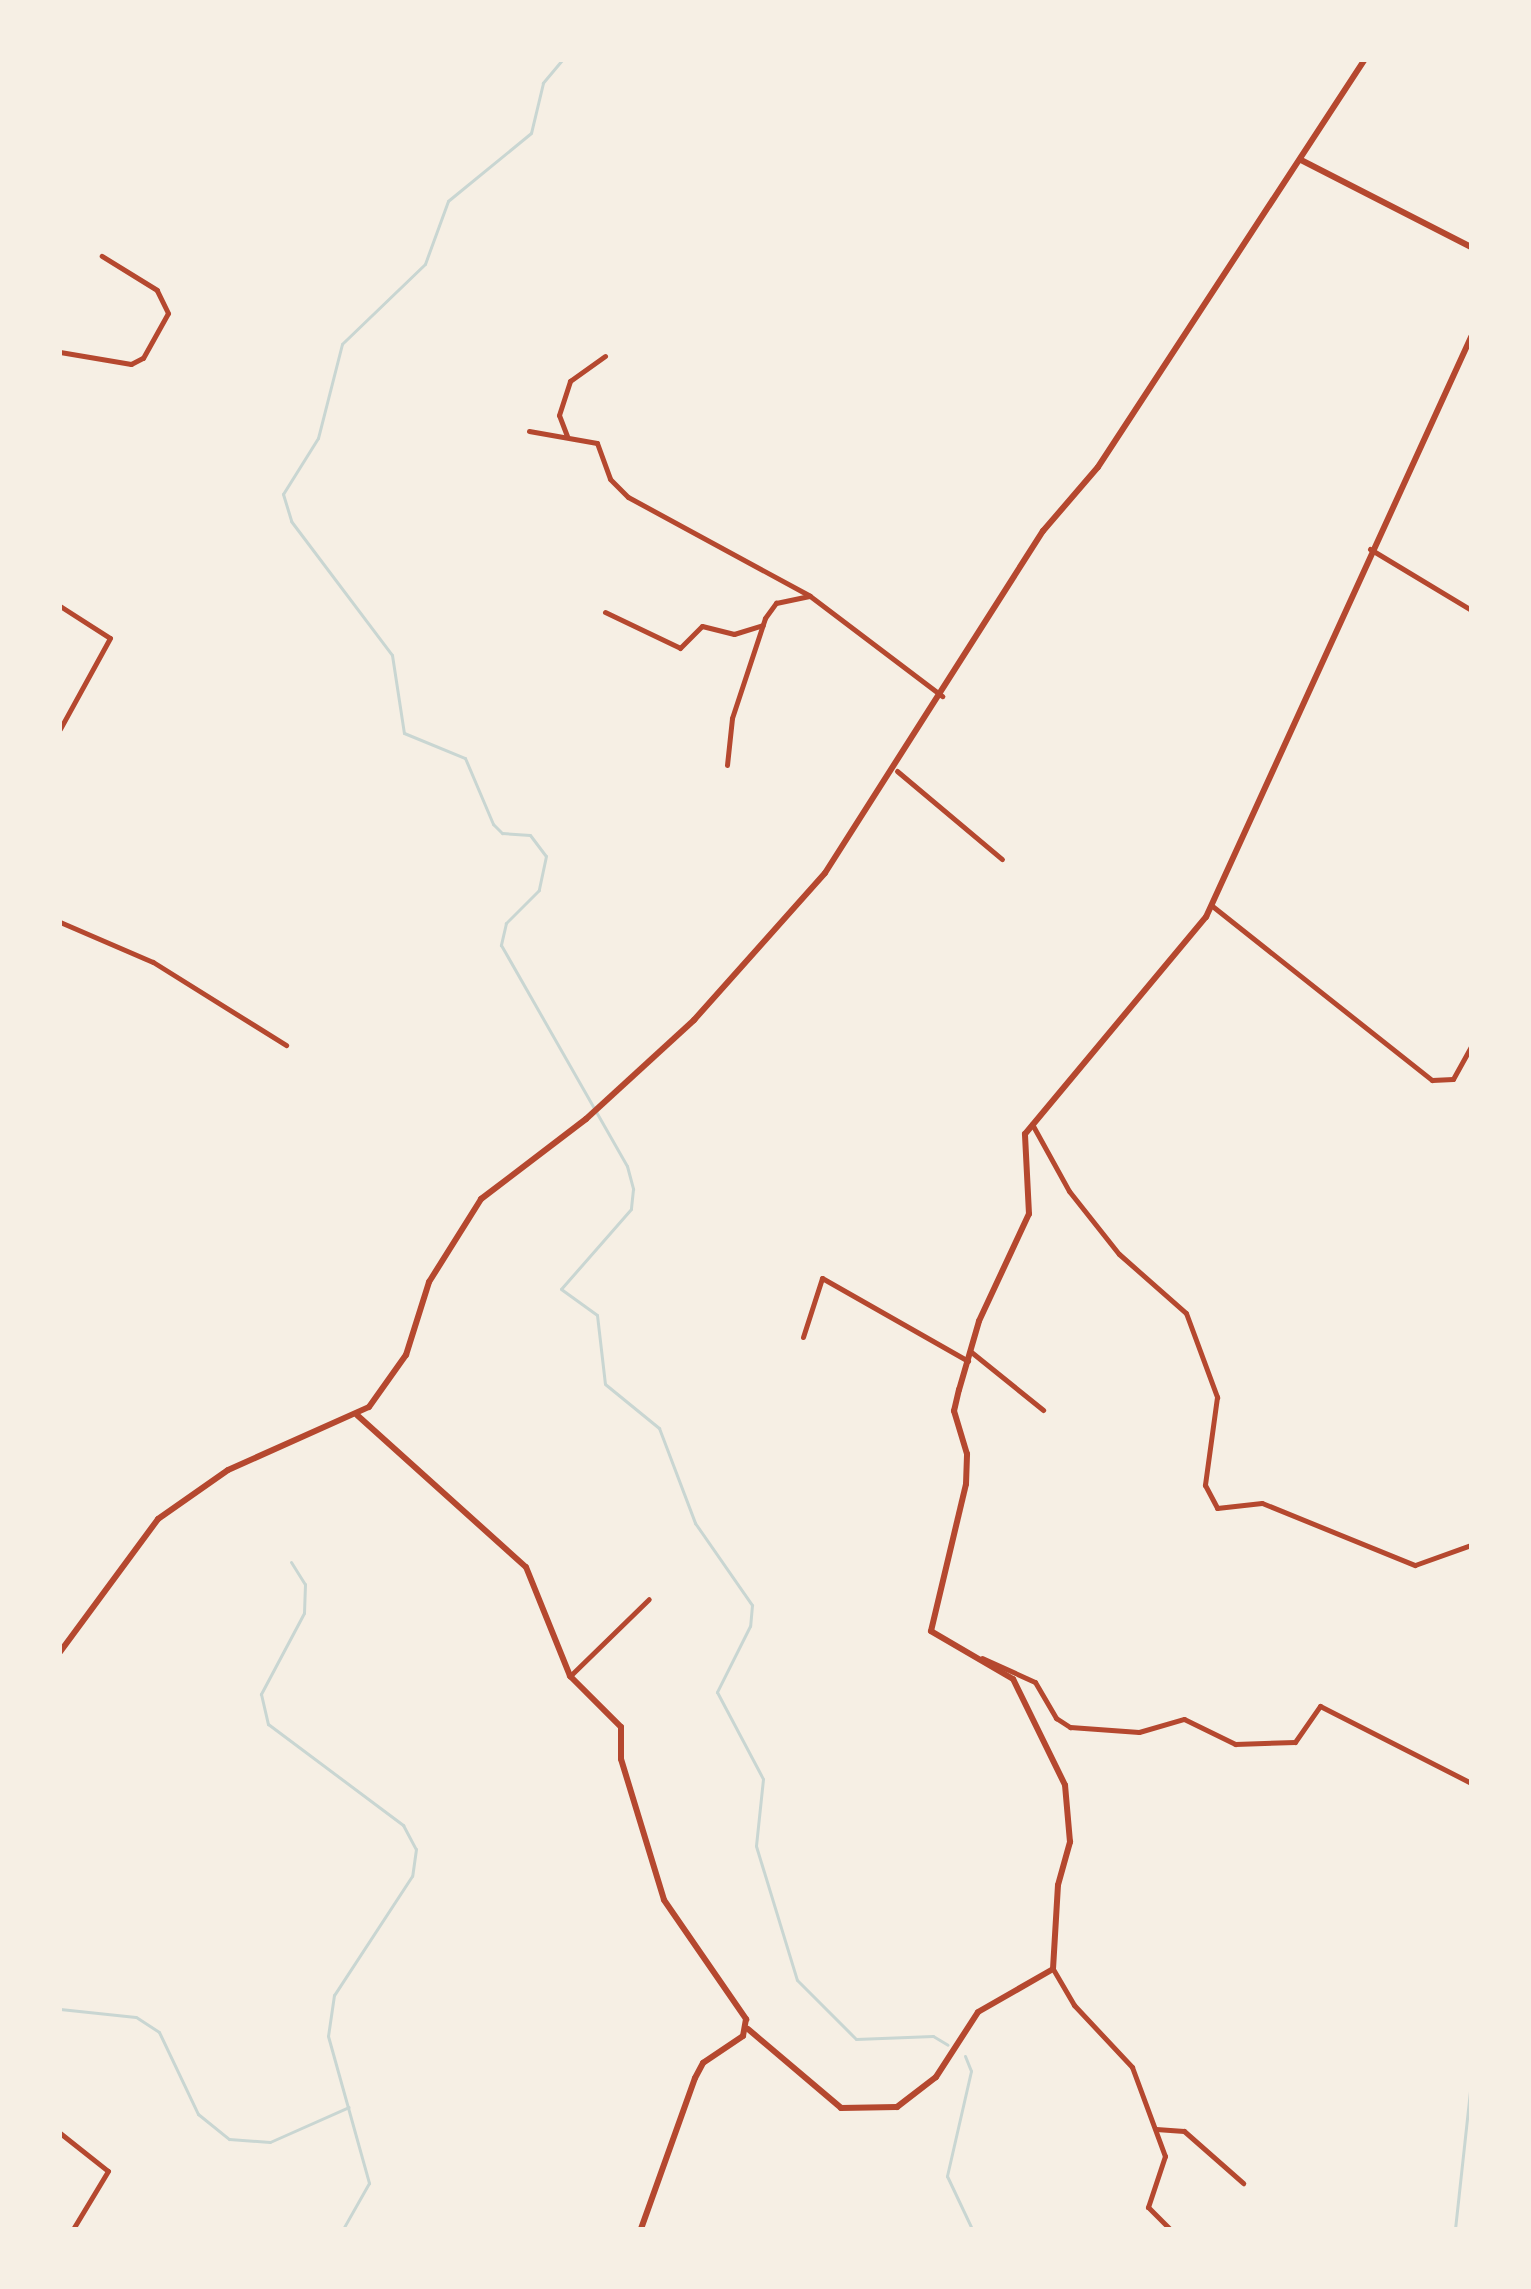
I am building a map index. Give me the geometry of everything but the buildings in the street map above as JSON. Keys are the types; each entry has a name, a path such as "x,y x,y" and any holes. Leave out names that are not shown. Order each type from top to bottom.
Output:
{"street":[{"path":"60,1652 158,1519 228,1470 357,1415 406,1355 429,1282 481,1199 595,1113 694,1020 825,873 897,771 1043,531 1098,467 1364,60"},
{"path":"1301,160 1471,247"},
{"path":"60,352 131,364 143,358 168,313 157,290 102,256"},
{"path":"1471,337 1370,549 1211,905 1192,940 1031,1123 1025,1134 1029,1214 970,1351 954,1411 967,1454 966,1484 931,1631 1035,1682 1056,1718 1070,1727 1139,1732 1184,1719 1235,1744 1295,1742 1320,1706 1471,1783"},
{"path":"567,436 559,415 570,381 605,356"},
{"path":"529,431 597,443 610,479 628,497 810,596 942,696"},
{"path":"1370,549 1471,610"},
{"path":"727,765 732,718 763,625 776,603 810,596"},
{"path":"60,606 110,638 60,729"},
{"path":"605,612 680,648 702,626 734,634 763,625"},
{"path":"897,771 1002,859"},
{"path":"1211,905 1432,1080 1453,1079 1471,1046"},
{"path":"60,922 153,962 286,1045"},
{"path":"1031,1123 1069,1191 1119,1254 1186,1313 1217,1397 1205,1485 1217,1508 1262,1503 1415,1565 1471,1545"},
{"path":"803,1337 822,1278 968,1361"},
{"path":"970,1351 1043,1410"},
{"path":"357,1415 526,1567 570,1676 621,1727 621,1759 664,1900 748,2029 841,2108 897,2107 936,2077 978,2012 1053,1969"},
{"path":"570,1676 649,1599"},
{"path":"981,1658 1023,1692 1070,1802 1053,1969 1074,2005 1123,2051 1165,2156 1148,2207 1170,2229"},
{"path":"641,2229 703,2063 748,2029"},
{"path":"1156,2129 1184,2131 1243,2183"},
{"path":"60,2133 108,2171 73,2229"}],"waterway":[{"path":"562,60 543,83 531,133 448,201 425,264 342,344 318,438 283,494 291,521 392,655 404,733 465,758 493,824 502,833 530,835 546,856 539,890 506,923 501,945 627,1166 633,1189 631,1209 561,1289 597,1315 605,1384 659,1428 695,1523 752,1605 750,1626 717,1692 763,1779 756,1846 797,1980 856,2039 933,2036 948,2045"},
{"path":"291,1562 305,1584 304,1613 261,1694 268,1724 403,1825 416,1849 412,1876 334,1995 328,2036 369,2183 343,2229"},
{"path":"60,2009 136,2017 159,2032 198,2114 229,2139 270,2142 349,2107"},
{"path":"965,2056 971,2071 947,2176 972,2229"},
{"path":"1455,2229 1471,2081"}]}
